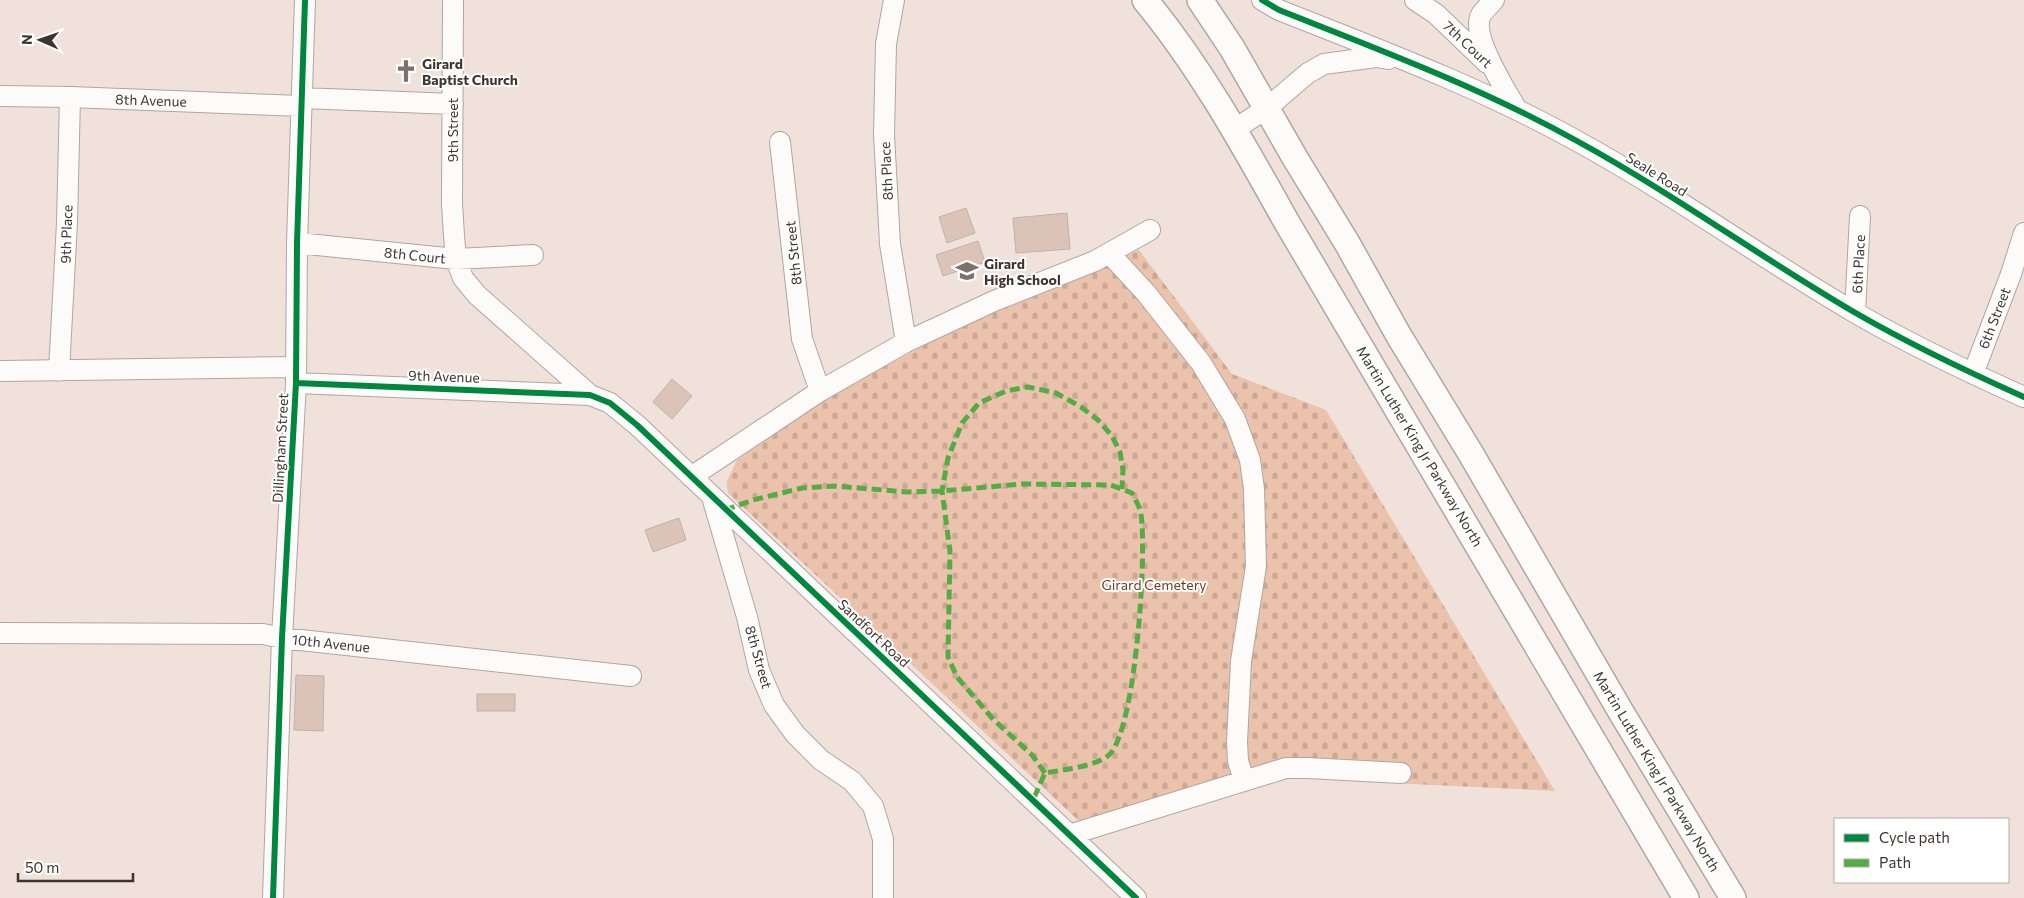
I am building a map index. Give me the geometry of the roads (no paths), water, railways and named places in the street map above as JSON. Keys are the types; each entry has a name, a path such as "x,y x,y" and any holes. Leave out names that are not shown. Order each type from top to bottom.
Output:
{"main road":[{"name":"Martin Luther King Jr Parkway North","path":"1145,0 1186,52 1235,128 1286,221 1686,898"},
{"name":"Martin Luther King Jr Parkway North","path":"1200,0 1232,48 1399,336 1471,454 1621,712 1733,898"}],"street":[{"name":"Dillingham Street","path":"272,898 282,638 296,375 297,243 305,0"},
{"name":"9th Street","path":"453,0 452,204 456,259"},
{"name":"8th Place","path":"894,0 886,44 884,135 890,244 906,342"},
{"name":"Seale Road","path":"1262,0 1279,10 1412,63 1517,110 1577,140 1855,312 1973,374 2024,397"},
{"name":"7th Court","path":"1415,0 1436,14 1496,71"},
{"path":"1494,0 1481,15 1478,26 1482,44 1517,110"},
{"name":"Seale Road","path":"1235,128 1267,108 1308,73 1324,64 1376,57 1412,63"},
{"name":"8th Avenue","path":"0,96 453,104"},
{"name":"9th Place","path":"59,371 67,223 70,96"},
{"name":"8th Street","path":"780,142 802,339 820,391"},
{"name":"6th Place","path":"1855,312 1860,216"},
{"path":"691,477 820,391 906,342 994,301 1021,292 1110,254 1150,230"},
{"name":"6th Street","path":"1973,374 2011,274 2024,233"},
{"name":"8th Court","path":"297,243 456,259 533,255"},
{"path":"1110,254 1146,293 1201,363 1235,419 1250,460 1254,489 1256,566 1241,661 1237,733 1238,761 1244,780"},
{"path":"456,259 463,278 477,295 543,351 590,395"},
{"name":"9th Avenue","path":"0,371 296,375 590,395"},
{"name":"Sandfort Road","path":"590,395 610,403 637,425 1136,898"},
{"name":"8th Street","path":"712,497 747,617 759,670 774,705 795,734 821,760 852,781 873,806 883,839 883,898"},
{"name":"10th Avenue","path":"0,633 262,634 282,638 631,676"},
{"path":"1069,835 1286,768 1401,773"}],"place":[{"name":"Girard Baptist Church","path":"406,71"},
{"name":"Girard High School","path":"967,271"}],"park label":[{"name":"Girard Cemetery","path":"1154,584"}]}
